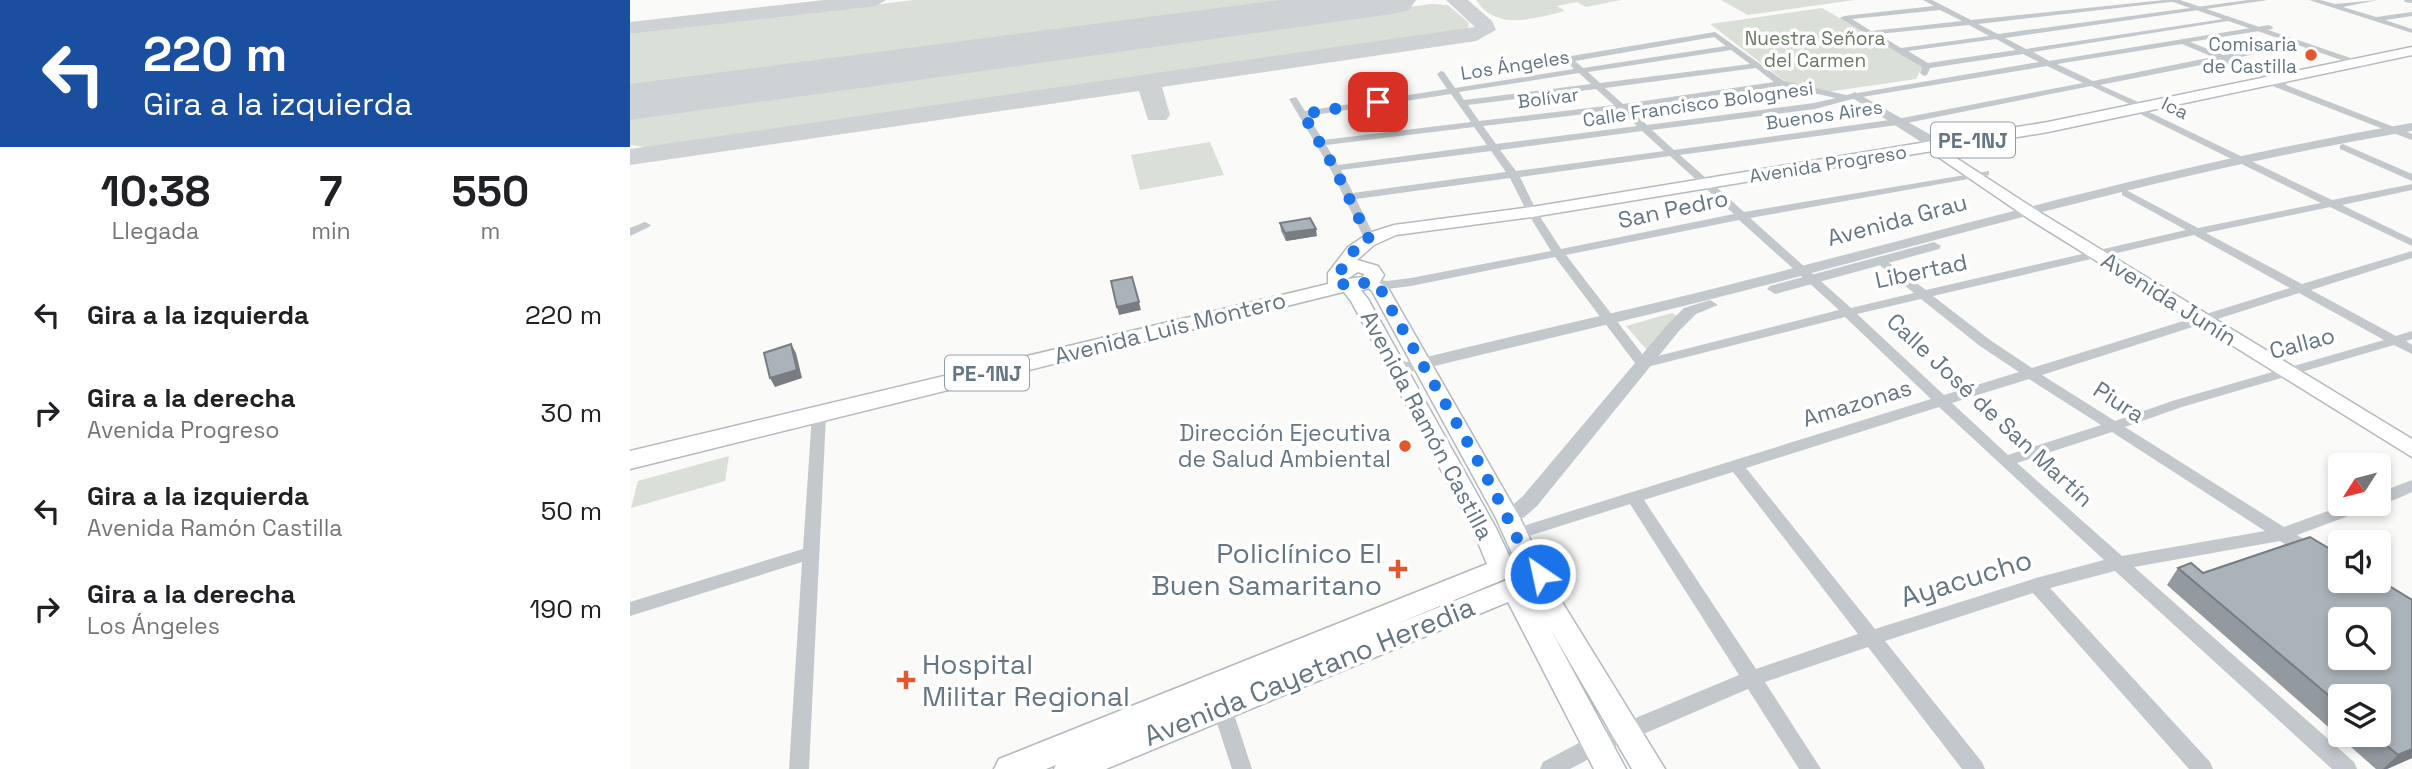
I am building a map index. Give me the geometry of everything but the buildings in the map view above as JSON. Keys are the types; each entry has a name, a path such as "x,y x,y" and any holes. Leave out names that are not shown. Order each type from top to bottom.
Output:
{"main road":[{"name":"Avenida Progreso","path":"1369,239 1417,227 1532,212 1554,213 1938,148 2145,110 2412,53"},
{"name":"Avenida Junín","path":"1938,148 2209,318 2412,436"},
{"name":"Avenida Progreso","path":"1354,279 1391,239 1417,227"},
{"path":"1354,279 1357,246 1369,239"},
{"name":"Avenida Luis Montero","path":"630,444 1354,279"},
{"name":"Avenida Ramón Castilla","path":"1354,279 1380,288 1512,526 1515,577 1603,757"},
{"name":"Avenida Ramón Castilla","path":"1354,279 1397,370 1484,528 1515,577 1627,733 1649,769"},
{"name":"Avenida Luis Montero","path":"630,460 819,415 1183,318"},
{"name":"Avenida Junín","path":"2293,369 2412,449"},
{"name":"Avenida Cayetano Heredia","path":"1070,769 1515,577"},
{"name":"Avenida Cayetano Heredia","path":"1010,769 1515,577"}],"street":[{"name":"Ica","path":"1927,0 2047,63 2412,243"},
{"path":"2081,0 2393,130"},
{"path":"2188,0 2368,63"},
{"path":"1901,50 2264,0"},
{"path":"2313,0 2412,31"},
{"path":"2333,6 2374,0"},
{"path":"1870,33 2173,1 2298,43 2368,63"},
{"path":"1941,8 1844,18 1927,66 2230,20"},
{"path":"2375,19 2412,14"},
{"name":"Calle Francisco Bolognesi","path":"1335,169 1646,130 1825,104 1850,96 2269,27"},
{"name":"Calle José de San Martín","path":"1733,47 1715,34 1562,58 1709,185 1848,312 1939,401 2347,769"},
{"name":"Buenos Aires","path":"1350,197 1896,122 2298,43"},
{"path":"1733,47 1781,83 1850,96"},
{"name":"Los Ángeles","path":"1303,114 1733,47"},
{"path":"1462,103 1755,66"},
{"path":"1920,85 1927,66"},
{"path":"1441,74 1514,176 1532,212 1559,254 1643,364 1512,526"},
{"name":"Bolívar","path":"1319,143 1620,107 1781,83"},
{"name":"Avenida Junín","path":"1850,96 1938,148"},
{"path":"1293,99 1335,169 1369,239"},
{"name":"Avenida Grau","path":"1643,364 1690,311 1807,274 2036,211 2243,161 2393,130 2411,133"},
{"name":"Avenida Grau","path":"1397,370 1606,319 1807,274 1881,261 2036,211 2126,193 2243,161 2343,147 2411,133"},
{"path":"2343,147 2412,178"},
{"name":"San Pedro","path":"1354,279 1398,284 1742,216 1979,174"},
{"name":"Libertad","path":"1643,364 1848,312 2193,232 2412,187"},
{"path":"2126,193 2412,350"},
{"path":"630,223 645,225 630,233"},
{"name":"Amazonas","path":"1512,526 1633,496 2412,254"},
{"name":"Piura","path":"1881,261 2031,374 2328,564"},
{"name":"Callao","path":"2005,461 2053,449 2138,416 2412,335"},
{"path":"799,769 819,415"},
{"path":"1735,464 1975,769"},
{"path":"2391,494 2412,486"},
{"path":"1633,496 1811,769"},
{"name":"Ayacucho","path":"1550,769 1603,757 1627,733 1751,679 1870,638 2036,585 2120,563 2280,534 2330,516"},
{"path":"630,609 811,553"},
{"path":"2036,585 2203,769"},
{"path":"1221,705 1242,769"}],"green space":[{"path":"914,0 1333,0 630,93 630,34"},
{"path":"1476,0 1621,0 1586,7 1577,2 1557,6 1565,11 1517,20 1494,16"},
{"path":"1721,0 1854,0 1748,15"},
{"path":"1431,4 1448,5 1469,23 1468,28 1395,43 681,146 652,148 630,145 630,113"},
{"name":"Nuestra Señora del Carmen","path":"1822,8 1923,65 1916,79 1827,92 1786,82 1710,24"},
{"path":"1210,142 1224,175 1140,190 1131,155"},
{"path":"1672,313 1678,316 1647,350 1626,326"},
{"path":"729,456 725,481 631,508 638,481"}],"taxiway":[{"path":"630,28 876,0"},
{"path":"1149,82 1476,35 1485,30 1485,25 1456,0"},
{"path":"630,157 1149,82"},
{"path":"1149,82 1157,115"}],"runway":[{"path":"630,102 1392,0"}],"place":[{"name":"Comisaria de Castilla","path":"2311,55"},
{"name":"Dirección Ejecutiva de Salud Ambiental","path":"1405,446"},
{"name":"Policlínico El Buen Samaritano","path":"1398,569"},
{"name":"Hospital Militar Regional","path":"906,680"}],"route":[{"path":"1378,102 1303,114 1350,197 1369,239 1351,253 1335,279 1346,286 1360,286 1370,282 1380,288 1508,518 1527,560 1536,566 1540,574"}]}
